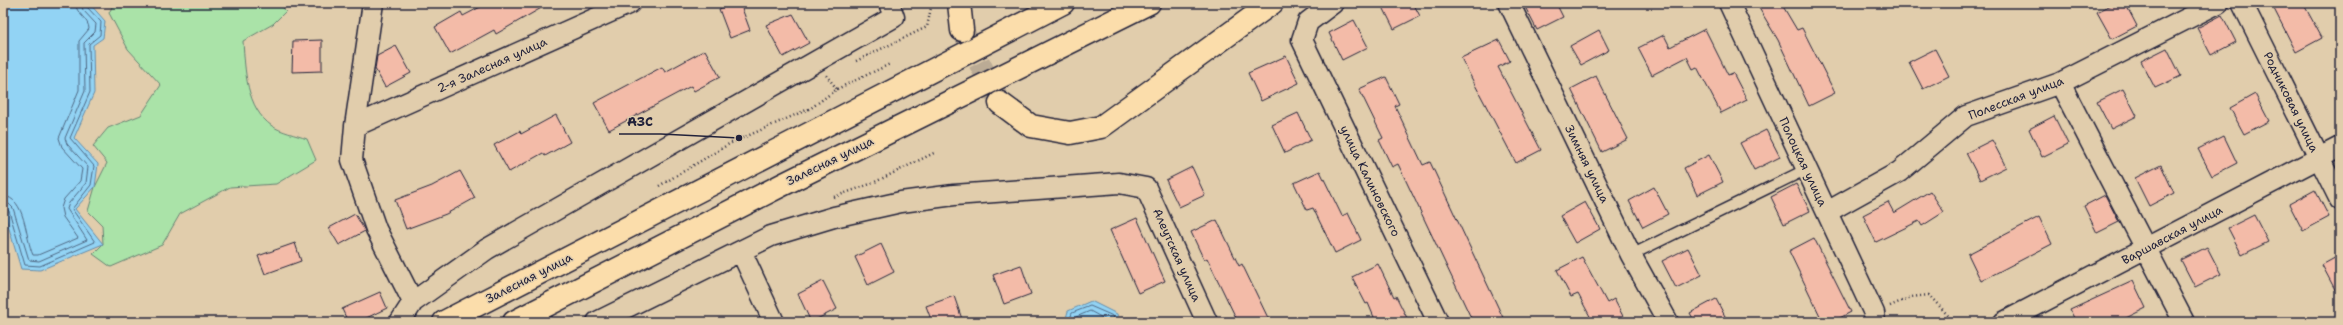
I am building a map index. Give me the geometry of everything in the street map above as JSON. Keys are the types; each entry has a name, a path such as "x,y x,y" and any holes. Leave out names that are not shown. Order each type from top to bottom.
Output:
{"main road":[{"path":"960,3 962,30"},
{"name":"Залесная улица","path":"444,322 1063,3"},
{"name":"Залесная улица","path":"514,322 782,185 1149,3"},
{"path":"1000,102 1031,126 1070,133 1101,127 1272,3"}],"street":[{"path":"373,3 354,126 352,160 376,229 413,302"},
{"name":"2-я Залесная улица","path":"354,126 630,3"},
{"name":"улица Калиновского","path":"1333,3 1308,22 1302,40 1438,322"},
{"name":"Зимняя улица","path":"1509,3 1631,255 1668,322"},
{"name":"Полоцкая улица","path":"1729,3 1875,317"},
{"name":"Полесская улица","path":"1827,212 1899,172 1966,116 2060,83 2218,3"},
{"name":"Родниковая улица","path":"2242,3 2340,200"},
{"path":"400,322 413,302 487,249 892,10"},
{"path":"2060,83 2148,248 2184,322"},
{"name":"Варшавская улица","path":"2004,322 2340,147"},
{"name":"Алеутская улица","path":"741,251 771,236 834,217 901,202 954,195 1119,183 1146,188 1207,322"},
{"path":"597,322 741,251 774,322"}],"lane":[{"path":"1631,255 1807,169"}],"path":[{"path":"855,62 927,27 932,3"},
{"path":"659,186 729,144 811,108 837,89 890,64"},
{"path":"833,72 826,76 837,89"},
{"path":"873,183 936,152"},
{"path":"1875,317 1911,297 1929,295 1954,322"}],"green space":[{"path":"114,3 278,3 286,11 273,24 243,41 248,88 257,109 263,118 272,126 284,132 307,139 316,160 276,184 230,187 180,214 162,245 111,267 93,254 103,244 102,225 88,211 95,187 107,163 93,146 108,128 141,115 161,85 128,49 109,13"}],"water":[{"path":"3,3 89,3 105,21 103,38 93,45 94,93 74,138 98,164 95,187 75,209 103,244 40,270 21,269 3,208"},
{"path":"1091,301 1117,314 1119,322 1065,322 1068,311"}],"building":[{"path":"488,3 550,3 496,34 494,30 450,54 435,27 461,12 463,16"},
{"path":"735,3 740,3 750,30 730,38 719,9"},
{"path":"1381,3 1413,3 1420,16 1394,29"},
{"path":"1523,3 1556,3 1563,17 1537,30"},
{"path":"1756,3 1781,3 1797,30 1802,28 1835,93 1809,106 1778,40"},
{"path":"2115,3 2125,3 2137,26 2112,39 2097,12"},
{"path":"2271,3 2303,3 2322,38 2296,52"},
{"path":"793,14 809,43 783,57 766,25"},
{"path":"2222,15 2236,42 2211,55 2197,28"},
{"path":"1354,20 1368,47 1342,60 1329,33"},
{"path":"1705,29 1728,75 1733,73 1747,100 1721,113 1697,67 1693,69 1687,57 1652,75 1638,48 1664,35 1670,47"},
{"path":"1599,30 1609,50 1581,65 1570,46"},
{"path":"322,40 322,71 292,72 293,41"},
{"path":"1499,40 1510,61 1498,67 1541,150 1516,163 1461,58"},
{"path":"396,46 411,73 385,87 375,69 377,56"},
{"path":"2167,48 2181,76 2155,88 2141,61"},
{"path":"1935,49 1949,76 1923,89 1909,62"},
{"path":"705,50 720,77 694,91 691,86 609,130 594,103 662,67 665,72"},
{"path":"1286,56 1299,83 1261,101 1248,73"},
{"path":"1596,76 1628,139 1602,152 1571,89"},
{"path":"1386,77 1399,104 1395,106 1423,165 1430,162 1505,322 1473,322 1398,164 1392,167 1379,140 1383,138 1359,89"},
{"path":"2123,89 2137,116 2111,129 2097,102"},
{"path":"2255,94 2269,121 2244,134 2230,108"},
{"path":"1298,113 1311,140 1285,153 1272,125"},
{"path":"556,115 570,142 545,156 543,153 509,172 494,145 520,131 521,134"},
{"path":"2054,116 2068,144 2042,157 2029,129"},
{"path":"1766,130 1780,157 1754,170 1740,143"},
{"path":"2224,136 2237,163 2212,176 2198,149"},
{"path":"1992,140 2006,167 1980,180 1966,153"},
{"path":"1709,155 1723,182 1697,195 1684,168"},
{"path":"2161,165 2174,193 2149,206 2135,178"},
{"path":"1192,167 1205,195 1179,207 1166,180"},
{"path":"460,171 475,198 446,214 406,229 395,200 432,186"},
{"path":"1320,171 1342,216 1348,213 1361,240 1335,253 1313,208 1307,210 1294,183"},
{"path":"1796,184 1810,211 1784,224 1771,197"},
{"path":"1654,187 1668,214 1643,227 1629,201"},
{"path":"2315,190 2329,217 2303,231 2289,204"},
{"path":"1930,191 1944,212 1922,226 1919,221 1876,242 1863,215 1888,202 1894,213"},
{"path":"2105,195 2119,222 2097,233 2084,206"},
{"path":"1585,202 1600,229 1575,243 1560,216"},
{"path":"355,214 365,231 339,245 329,228"},
{"path":"2254,215 2268,242 2242,255 2228,228"},
{"path":"2039,217 2052,244 1981,281 1968,254"},
{"path":"1137,218 1165,281 1138,293 1110,230"},
{"path":"1217,220 1239,266 1242,264 1270,322 1238,322 1207,258 1204,260 1191,232"},
{"path":"1814,238 1851,312 1832,322 1823,322 1789,251"},
{"path":"295,243 301,261 265,274 258,256"},
{"path":"881,244 894,272 868,285 855,257"},
{"path":"2207,247 2221,274 2195,287 2181,260"},
{"path":"1688,248 1702,275 1676,288 1662,261"},
{"path":"2340,255 2340,299 2322,265"},
{"path":"1582,257 1607,303 1614,299 1626,322 1593,322 1578,294 1571,297 1557,270"},
{"path":"1378,264 1394,297 1396,296 1409,322 1376,322 1368,303 1366,304 1352,277"},
{"path":"1021,265 1031,294 1004,304 993,275"},
{"path":"823,281 837,309 811,322 798,294"},
{"path":"2133,281 2146,308 2118,322 2076,322 2070,310"},
{"path":"380,292 387,308 358,322 348,322 342,309"},
{"path":"954,296 963,322 932,322 926,306"},
{"path":"1716,299 1728,322 1695,322 1690,313"}],"tunnel":[{"path":"964,33 1000,103"}],"place":[{"name":"АЗС","path":"739,138"}]}
